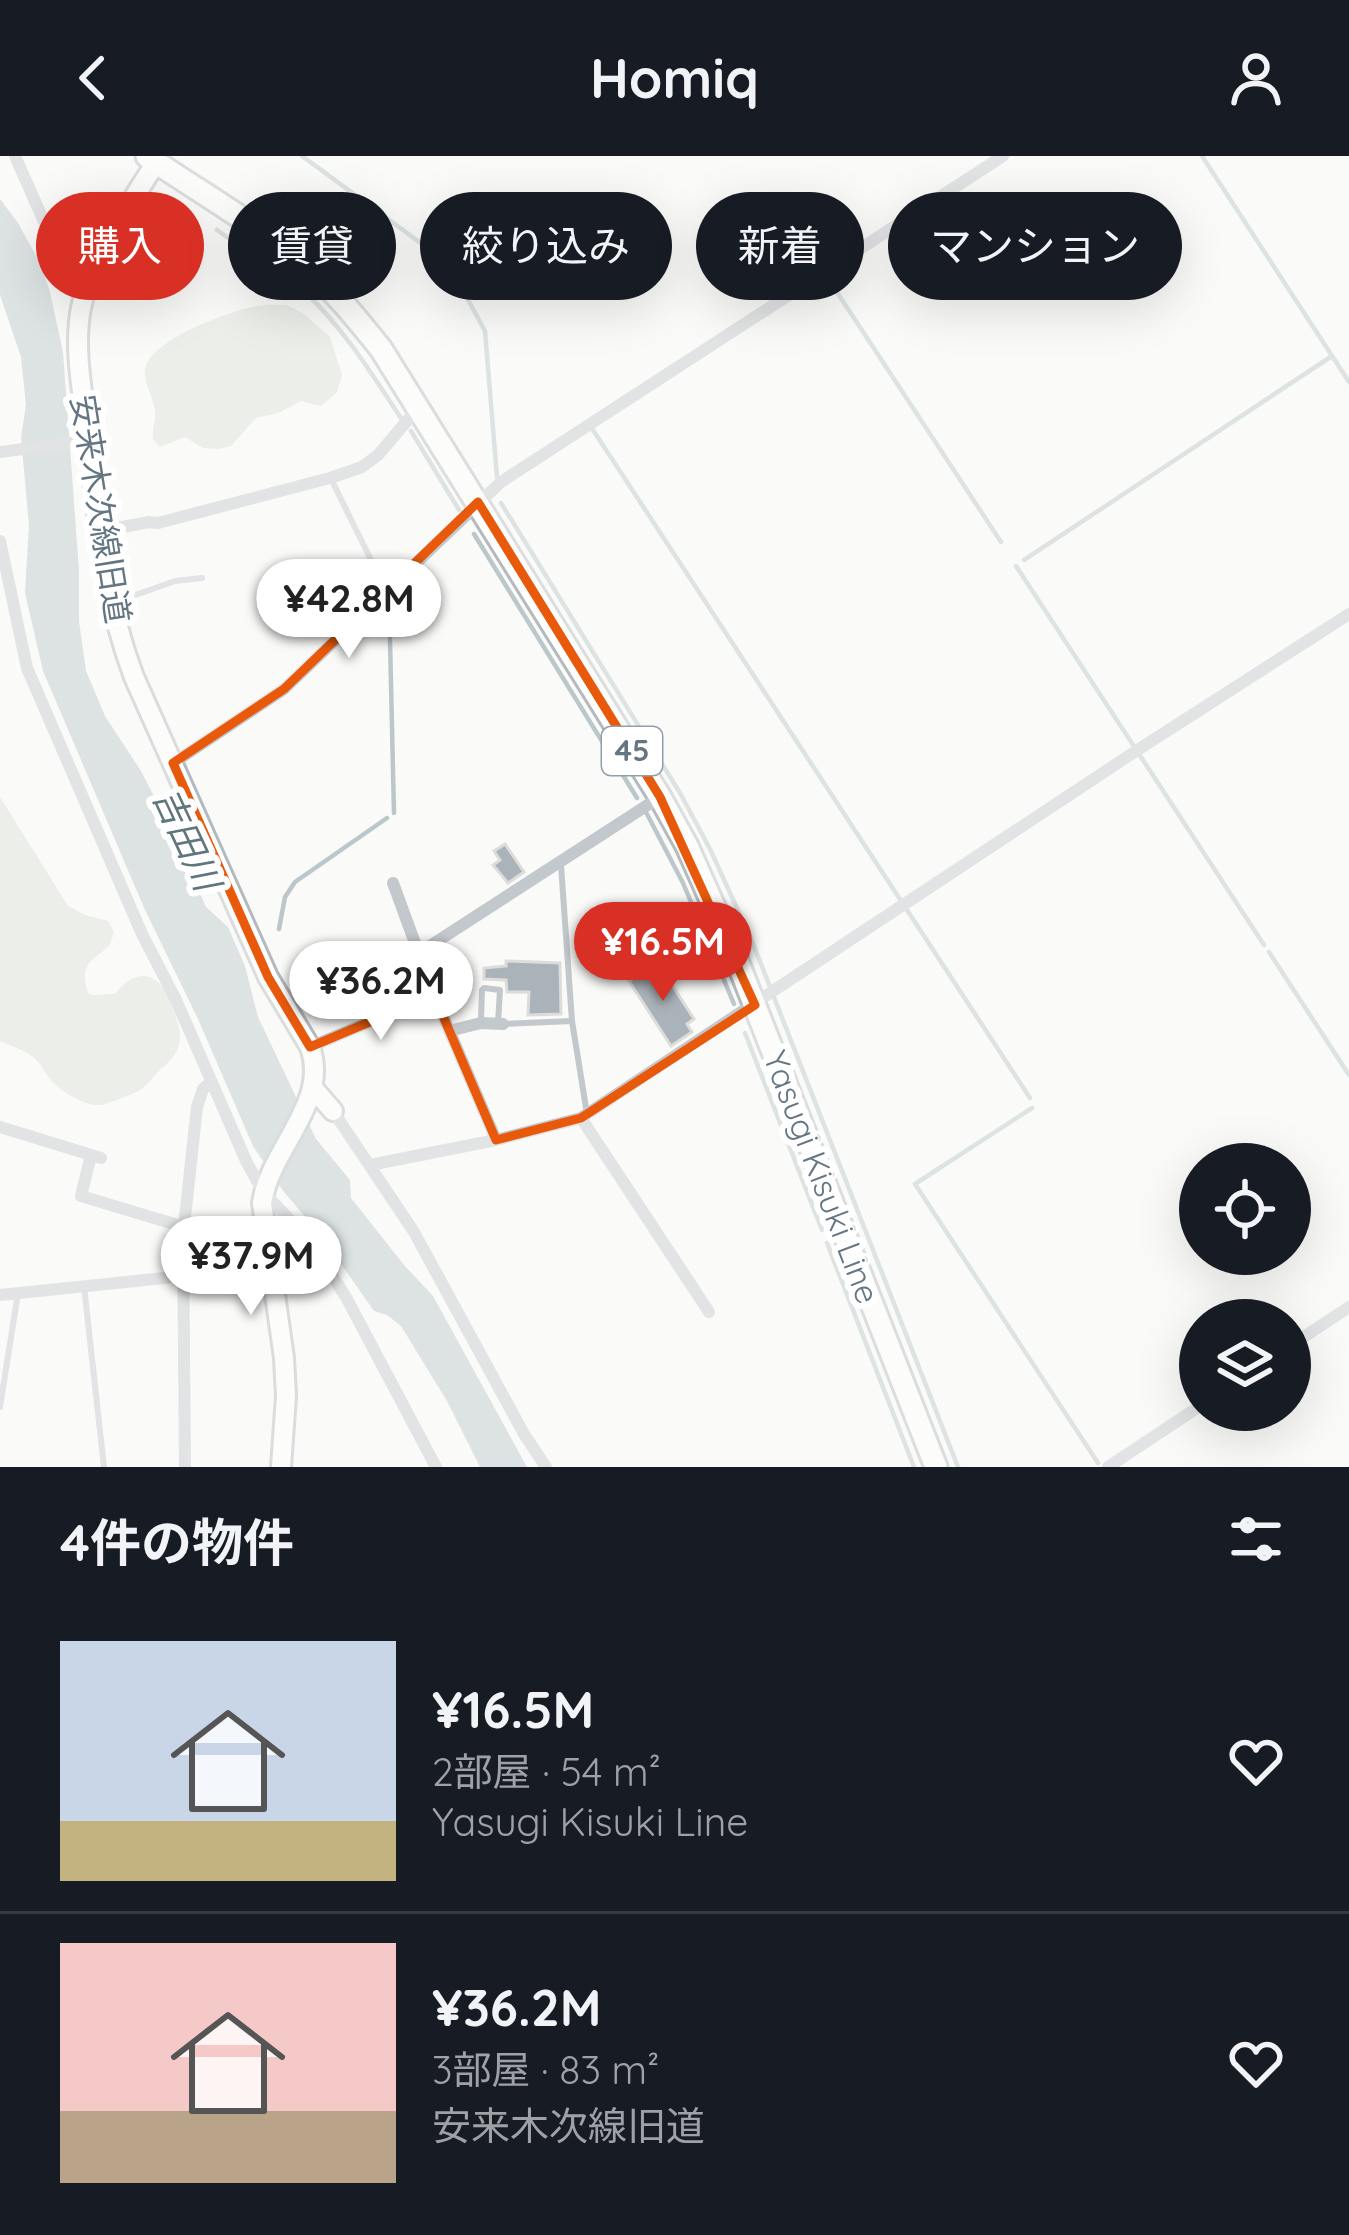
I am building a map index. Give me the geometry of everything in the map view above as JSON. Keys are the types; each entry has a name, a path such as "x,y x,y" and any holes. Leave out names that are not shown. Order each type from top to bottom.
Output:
{"main road":[{"name":"Yasugi Kisuki Line","path":"151,159 305,265 381,349 660,797 711,898 755,1005 935,1467"}],"street":[{"path":"15,156 36,203"},
{"path":"173,763 284,689 501,482 1003,156"},
{"name":"安来木次線旧道","path":"134,192 151,159"},
{"name":"安来木次線旧道","path":"83,300 79,341 82,441 110,604 134,677 268,977 310,1046 312,1091"},
{"path":"98,532 158,523 368,464 419,407"},
{"path":"0,452 82,441"},
{"path":"0,542 27,668 247,1163 324,1262 436,1467"},
{"path":"370,1165 584,1117 1349,614"},
{"path":"418,953 660,797"},
{"path":"393,883 434,995 496,1140"},
{"path":"310,1046 434,995"},
{"path":"449,1031 500,1024"},
{"path":"184,1467 184,1227 197,1108 203,1089 211,1082"},
{"path":"281,1467 286,1377 262,1212 266,1187 312,1091 333,1111 430,1260 546,1467"},
{"path":"584,1117 709,1312"},
{"path":"0,1127 96,1156 81,1196 184,1227"},
{"path":"0,1295 272,1267"},
{"path":"1311,1332 1349,1306"},
{"path":"1110,1466 1179,1420"}],"lane":[{"path":"330,478 380,578 384,610"},
{"path":"110,604 175,581 202,578"},
{"path":"561,861 584,1117"},
{"path":"481,1023 484,988 500,990 500,1024 572,1021"},
{"path":"84,1286 104,1467"},
{"path":"0,1407 18,1294"}],"highlighted area":[{"path":"478,502 660,797 755,1005 581,1118 496,1140 434,995 310,1047 268,977 173,763 284,689"}],"shaded area":[{"path":"0,199 36,256 36,300 52,300 63,352 86,671 105,716 141,771 177,841 206,907 228,927 245,966 258,1017 316,1139 350,1180 351,1198 433,1296 527,1467 480,1467 401,1326 374,1311 284,1192 253,1146 145,910 43,671 25,593 29,525 21,437 26,405 21,357 0,295"},
{"path":"287,305 330,337 342,375 337,392 321,406 301,401 256,418 231,446 203,448 185,437 160,447 153,439 155,411 145,377 152,356 178,336 231,313"},
{"path":"0,797 68,906 108,921 114,932 110,945 86,969 88,993 115,994 130,980 146,976 159,983 170,1001 179,1029 176,1053 143,1088 129,1095 100,1105 80,1100 55,1084 33,1057 0,1041"}],"building":[{"path":"505,844 524,872 508,883 493,865 500,860 494,851"},
{"path":"506,961 560,963 561,1014 528,1015 529,992 507,992 506,980 484,979 484,968 506,966"},
{"path":"658,963 694,1019 687,1024 692,1032 671,1046 629,981"}],"waterway":[{"path":"302,156 448,263 485,331 497,477"},
{"path":"1202,156 1349,382"},
{"path":"217,230 320,307 403,421"},
{"path":"842,300 1001,542"},
{"path":"1024,560 1332,356"},
{"path":"593,430 1030,1098"},
{"path":"411,431 459,510"},
{"path":"501,503 710,849 752,941 958,1467"},
{"path":"474,534 637,798"},
{"path":"1016,566 1264,945"},
{"path":"389,598 394,813"},
{"path":"647,814 683,883 734,1004"},
{"path":"279,929 285,897 295,882 387,818"},
{"path":"1269,952 1349,1075"},
{"path":"745,1033 822,1230"},
{"path":"1032,1108 915,1184 1098,1463"},
{"path":"827,1243 914,1467"}],"water label":[{"name":"吉田川","path":"187,839"}]}
